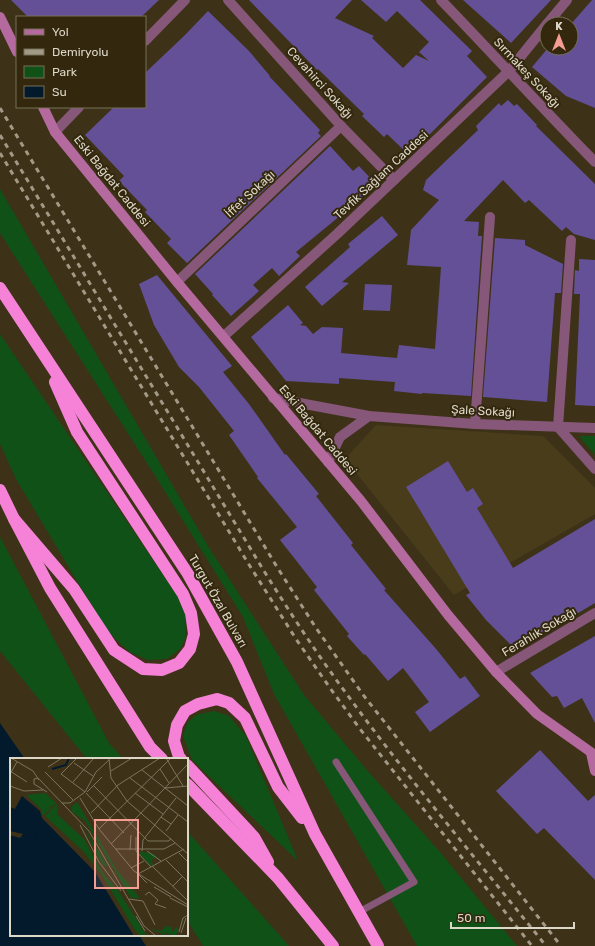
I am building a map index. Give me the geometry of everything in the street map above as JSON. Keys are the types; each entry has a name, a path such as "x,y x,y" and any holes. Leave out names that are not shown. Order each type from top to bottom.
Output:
{"highway":[{"name":"Turgut Özal Bulvarı","path":"0,288 188,574 209,610 237,662 315,834 378,946"},
{"path":"14,519 74,589 114,650 143,668 162,670 179,663 190,649 194,634 191,613 183,594 77,432 41,352"},
{"path":"0,490 50,588 150,746 161,758"},
{"path":"181,758 174,741 176,725 185,712 198,704 217,699 229,703 245,718 278,787 315,834"},
{"path":"188,766 254,837 278,878"},
{"path":"188,785 278,878 333,946"}],"street":[{"path":"146,40 185,0"},
{"name":"Cevahirci Sokağı","path":"228,0 341,126 394,180"},
{"name":"Sırmakeş Sokağı","path":"441,0 509,71 540,106 595,162"},
{"name":"Tevfik Sağlam Caddesi","path":"554,16 567,0"},
{"path":"0,17 16,50"},
{"name":"Tevfik Sağlam Caddesi","path":"224,336 337,234 509,71 539,34"},
{"name":"Eski Bağdat Caddesi","path":"43,108 55,132 177,282 224,336 273,398 361,501 448,615 496,672 537,714 594,753 595,771"},
{"path":"55,132 78,108"},
{"name":"İffet Sokağı","path":"177,282 341,126"},
{"path":"475,424 490,217"},
{"path":"571,240 558,427 595,469"},
{"name":"Şale Sokağı","path":"273,398 369,416 475,424 595,428"},
{"path":"328,462 340,437 369,416"},
{"name":"Ferahlık Sokağı","path":"496,672 595,614"}],"lane":[{"path":"336,762 414,882 359,912"}],"shaded area":[{"path":"376,425 543,436 595,488 595,514 454,595 345,459"}],"green space":[{"path":"0,189 208,546 304,695 366,769 440,852 517,946 417,946 274,694 243,617 159,482 0,233"},
{"path":"0,334 178,597 185,615 186,637 180,649 167,659 148,660 130,652 107,631 16,479 0,444"},
{"path":"579,436 595,436 595,455"},
{"path":"0,537 109,743 122,758 86,758 0,651"},
{"path":"214,711 229,716 246,736 298,861 192,760 183,736 188,722 196,715"},
{"path":"188,832 289,946 203,946 188,922"}],"water":[{"path":"0,723 24,758 10,758 10,936 140,936 146,946 0,946"}],"building":[{"path":"11,0 159,0 142,16 27,16"},
{"path":"249,0 352,0 335,18 374,36 372,38 403,68 416,55 429,61 419,52 429,42 397,11 386,22 361,0 420,0 472,51 467,56 487,77 409,155 387,134 384,137 362,116 364,114 318,69 317,70"},
{"path":"463,0 551,0 511,43"},
{"path":"592,0 595,0 595,108 566,96 532,67 541,56 579,56 578,16"},
{"path":"208,11 249,51 269,76 320,130 318,133 321,136 187,263 167,243 171,239 145,212 147,210 119,181 124,176 85,135 113,108 146,108 146,72"},
{"path":"508,100 514,106 517,104 537,125 536,126 595,184 595,240 574,234 566,227 562,231 529,200 525,203 503,180 464,221 479,222 478,236 482,236 471,396 394,391 395,382 339,378 339,384 286,381 251,337 288,305 303,323 300,325 306,326 313,334 322,327 343,328 341,353 397,358 399,345 435,349 441,267 407,265 411,230 439,200 423,190 426,180 478,130 476,126 499,103 501,106"},
{"path":"330,146 353,171 359,166 376,184 347,212 346,211 296,252 300,256 279,276 272,268 253,285 259,291 231,316 195,274"},
{"path":"382,216 398,235 342,282 349,283 322,306 305,287 350,247 348,244"},
{"path":"495,238 525,240 525,245 563,264 561,293 555,293 547,402 483,397"},
{"path":"579,259 595,260 595,406 575,405 580,294 574,294 575,270 579,271"},
{"path":"157,275 232,366 223,372 249,404 285,455 286,454 319,494 316,496 353,543 351,545 386,589 384,590 437,650 460,679 465,676 480,696 430,732 415,712 429,702 403,668 388,681 347,636 349,634 314,590 317,587 280,540 297,527 257,478 258,477 229,435 234,431 199,387 179,367 154,325 139,284"},
{"path":"365,284 392,285 390,311 363,310"},
{"path":"448,461 467,492 473,488 483,504 477,508 513,568 595,519 595,603 516,650 486,620 466,595 470,593 406,487"},
{"path":"595,636 595,723 582,698 564,708 557,696 552,697 530,673"},
{"path":"540,750 588,801 595,795 595,880 544,828 537,834 496,791"}],"railway":[{"path":"0,108 277,567 316,628 364,696 561,946"},
{"path":"0,135 264,571 312,646 367,722 546,946"},
{"path":"0,153 248,563 296,639 360,729 532,946"}]}
